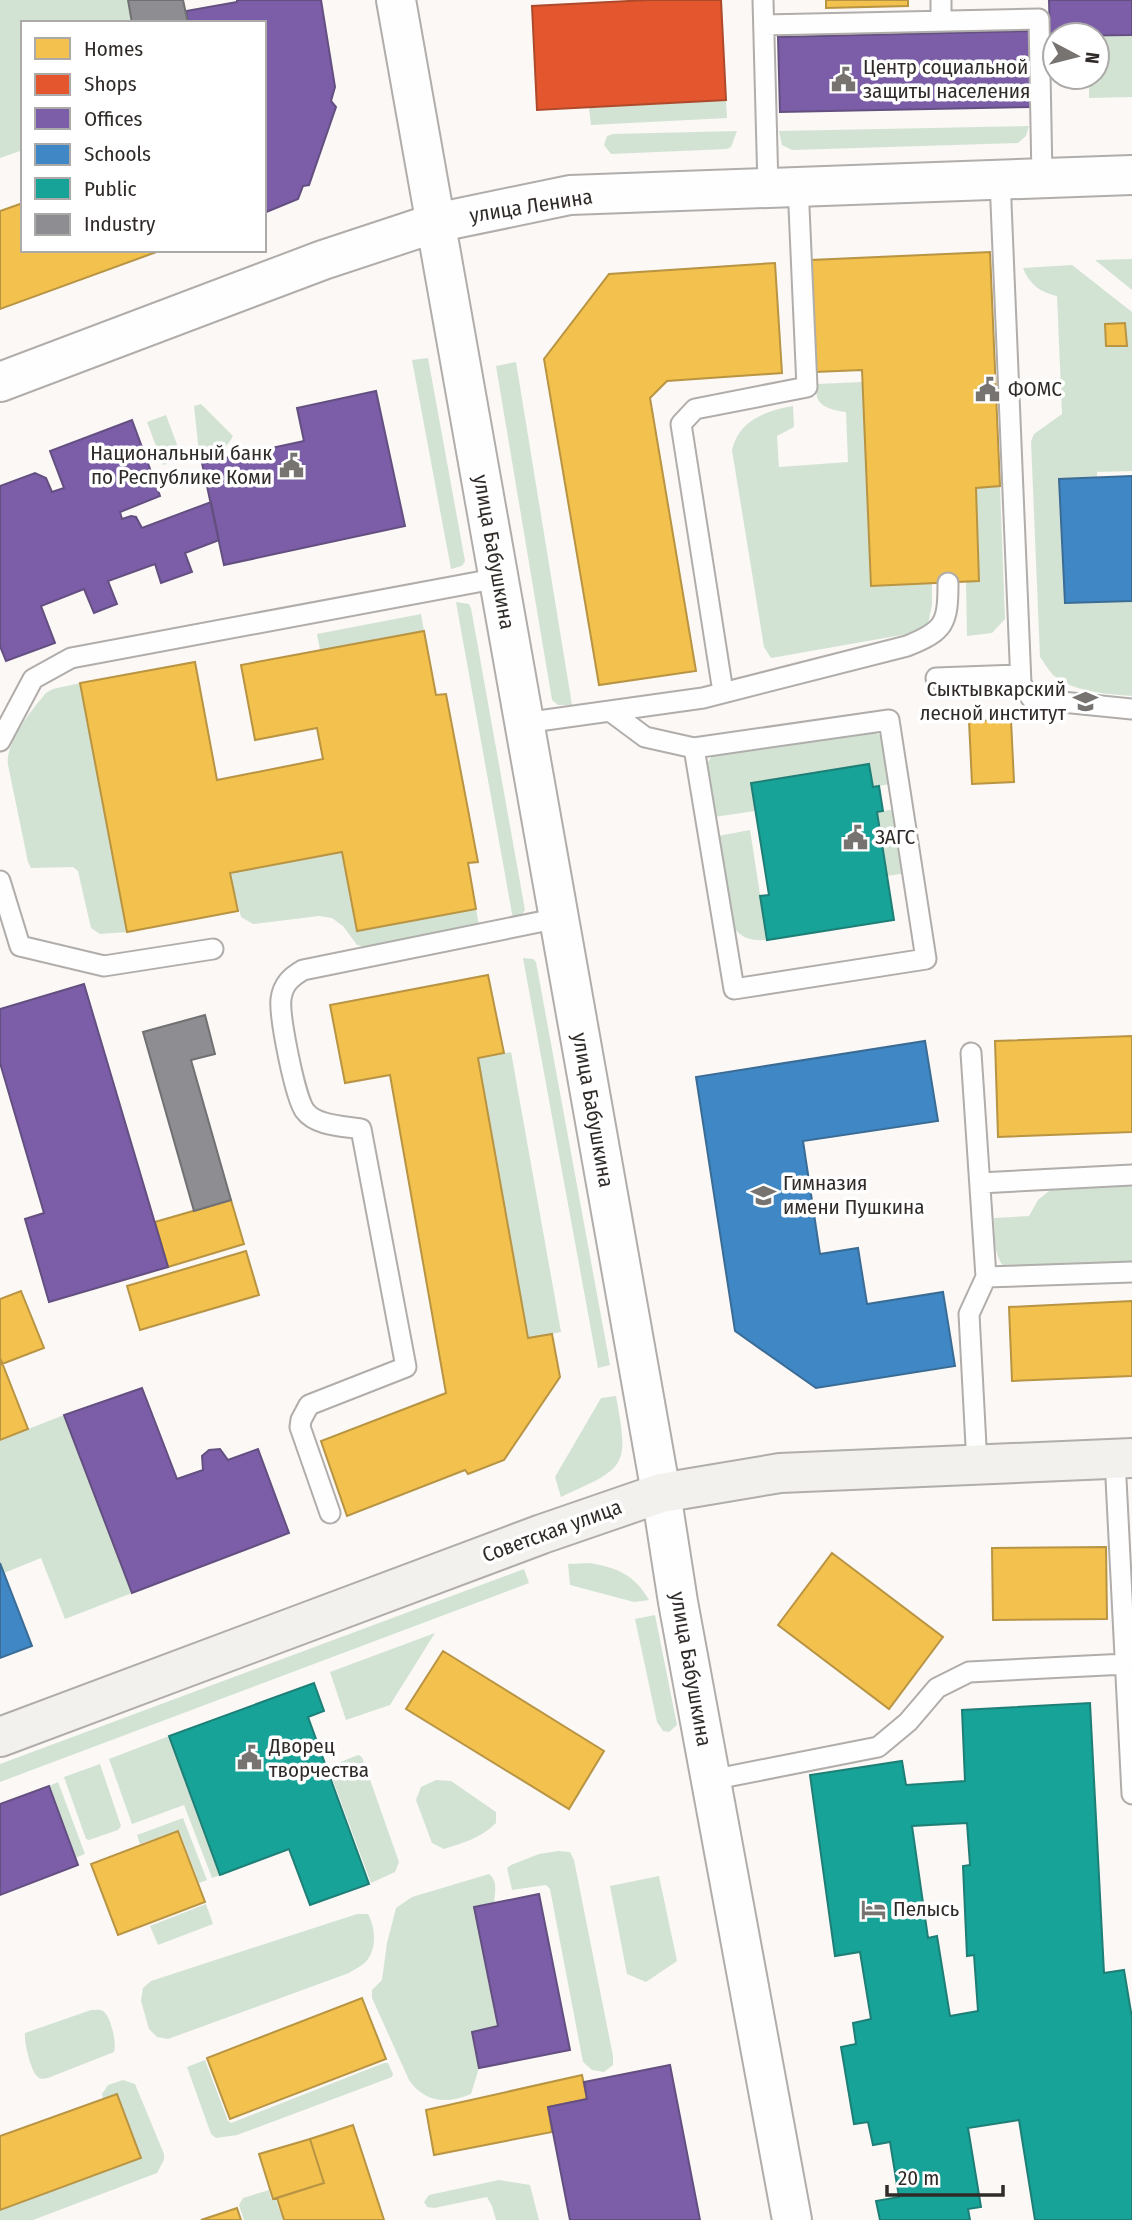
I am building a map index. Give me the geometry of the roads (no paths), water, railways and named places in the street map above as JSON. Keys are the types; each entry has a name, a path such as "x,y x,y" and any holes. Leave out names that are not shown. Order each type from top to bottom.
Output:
{"main road":[{"name":"Советская улица","path":"0,1737 542,1534 661,1493 780,1473 1123,1459"}],"street":[{"name":"улица Бабушкина","path":"396,0 661,1493 678,1602 792,2220"},
{"name":"улица Ленина","path":"0,382 323,260 435,223 570,195 1132,175"}],"lane":[{"path":"723,692 681,424 695,409 807,387 763,0"},
{"path":"941,0 942,21"},
{"path":"764,25 1039,19 1042,178"},
{"path":"1000,179 1021,684 1032,699 1132,709"},
{"path":"0,741 33,679 71,659 499,578"},
{"path":"524,723 703,698 907,646 931,636 941,626 948,609 948,583"},
{"path":"936,678 1020,675"},
{"path":"610,711 645,737 694,748 889,720 926,959 734,989 694,748"},
{"path":"0,881 20,946 104,966 213,949"},
{"path":"330,1513 300,1427 304,1412 309,1405 407,1367 361,1129 319,1121 305,1112 299,1099 282,1021 281,998 288,980 303,970 559,918"},
{"path":"971,1053 986,1277 969,1314 977,1465"},
{"path":"980,1183 1132,1175"},
{"path":"986,1277 1132,1272"},
{"path":"1123,1459 1126,1664 1132,1794"},
{"path":"711,1780 878,1747 908,1722 937,1688 969,1672 1126,1664"}],"place":[{"name":"Центр социальной защиты населения","path":"843,79"},
{"name":"ФОМС","path":"988,389"},
{"name":"Национальный банк по Республике Коми","path":"292,465"},
{"name":"Сыктывкарский лесной институт","path":"1086,701"},
{"name":"ЗАГС","path":"855,837"},
{"name":"Гимназия имени Пушкина","path":"763,1195"},
{"name":"Дворец творчества","path":"249,1758"},
{"name":"Пелысь","path":"873,1909"}]}
